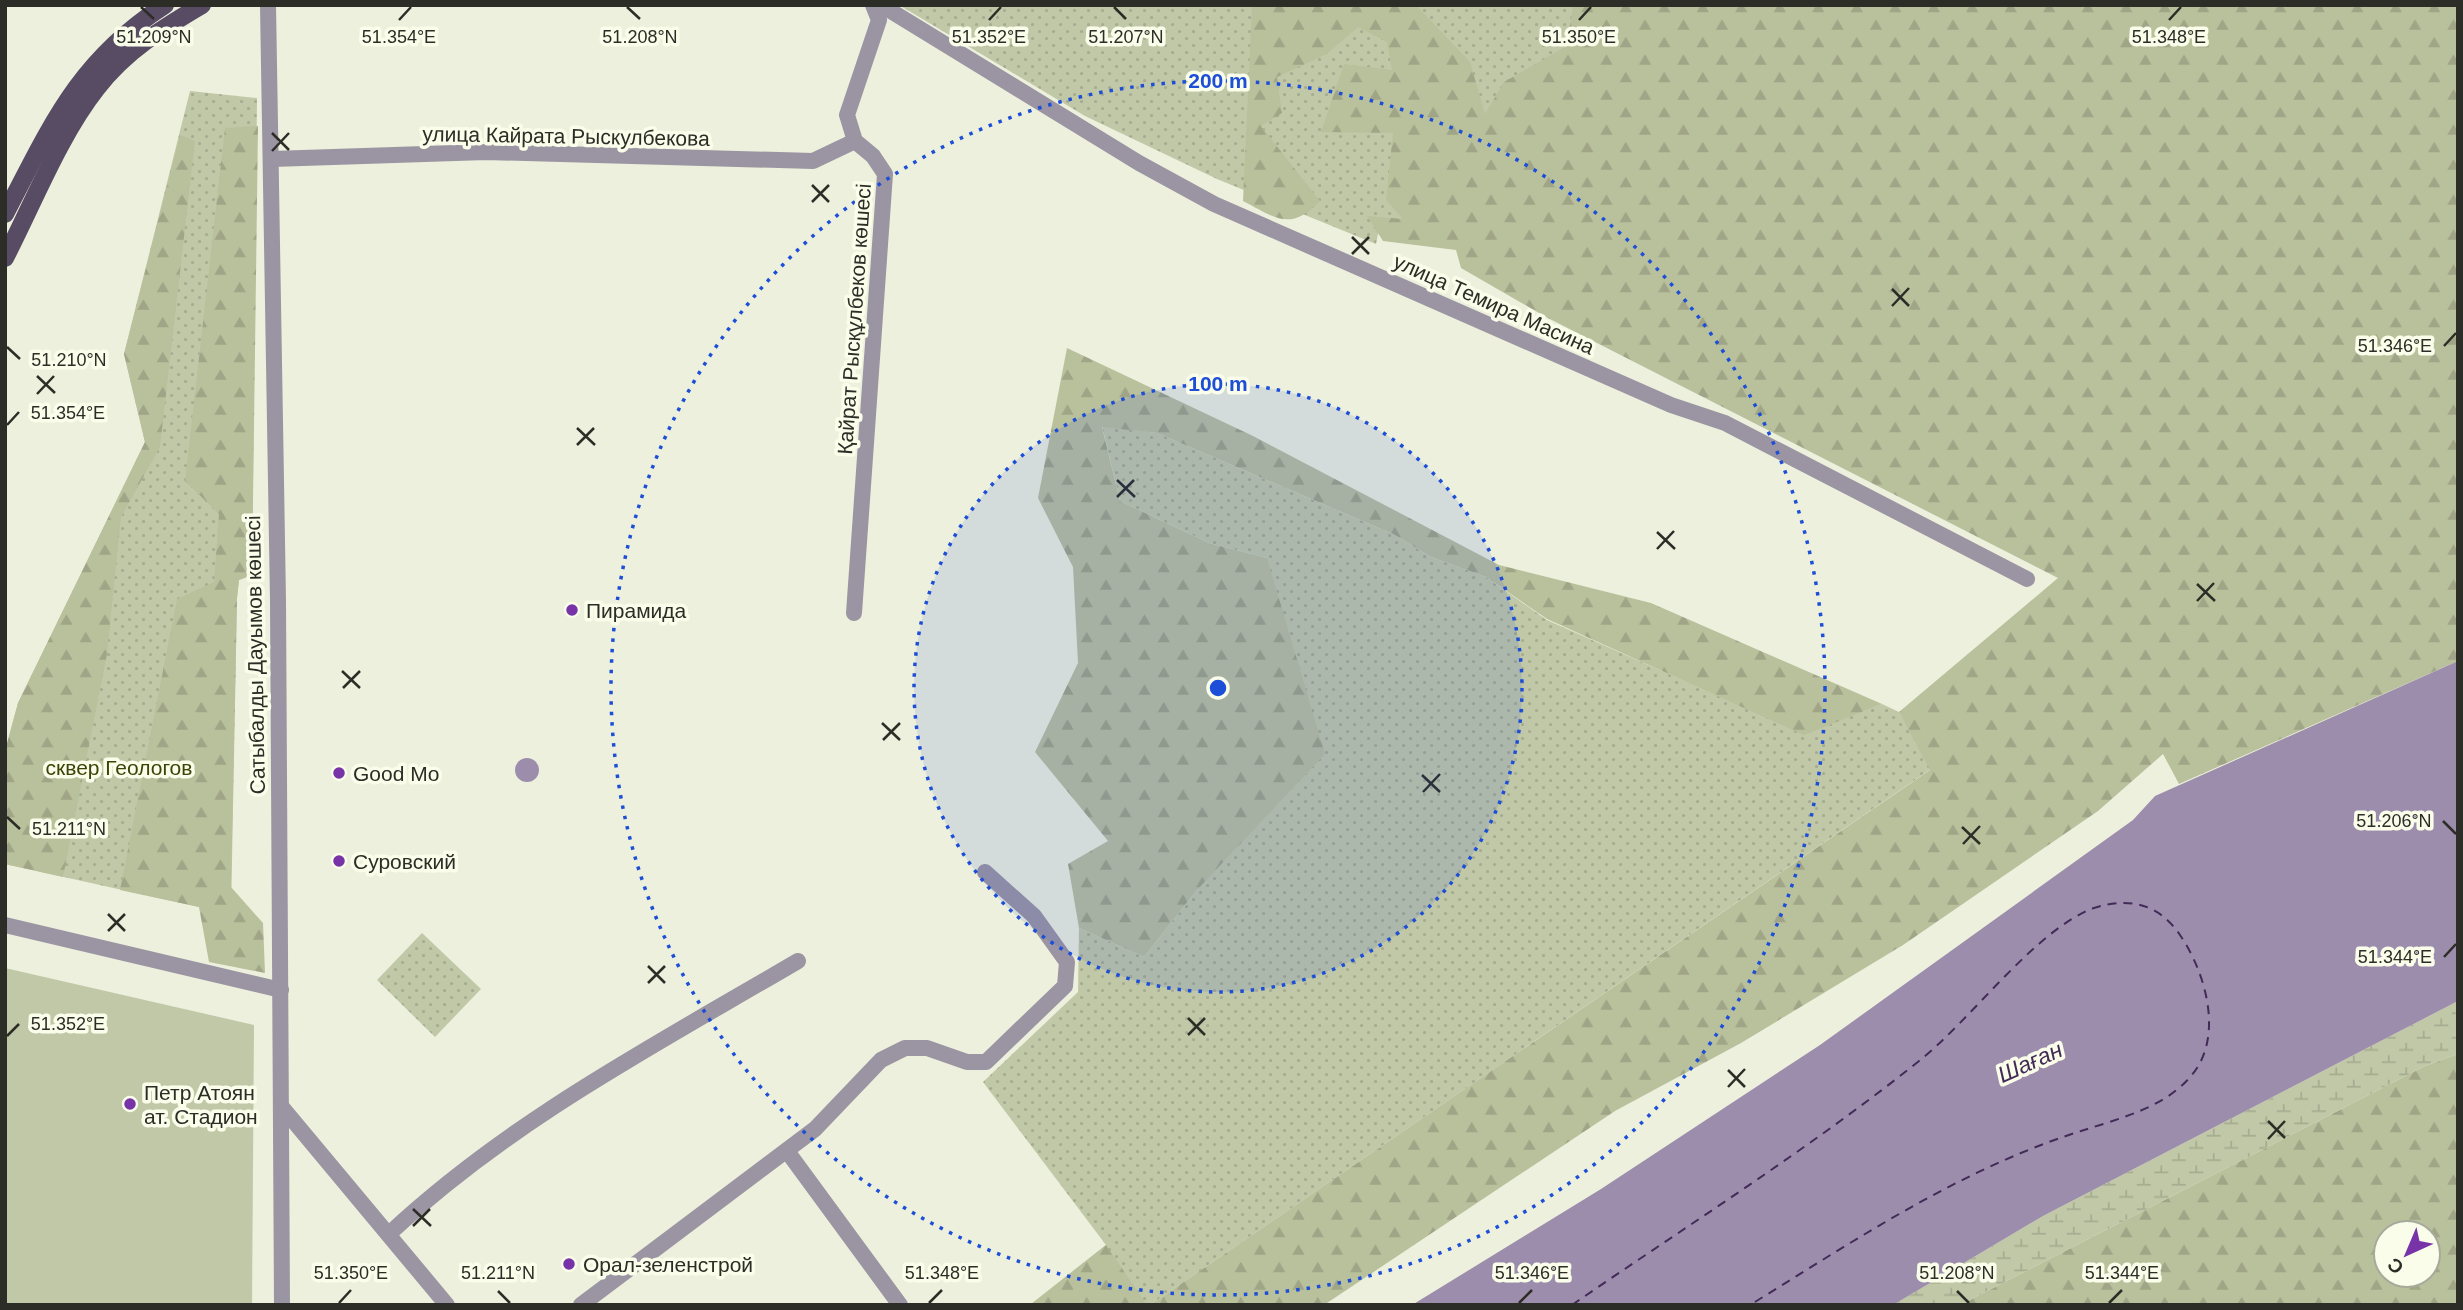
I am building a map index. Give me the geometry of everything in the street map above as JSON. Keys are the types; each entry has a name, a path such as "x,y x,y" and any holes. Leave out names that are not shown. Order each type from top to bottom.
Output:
{"main road":[{"path":"5,214 54,120 135,26 165,5"},
{"path":"5,258 105,64 202,5"}],"street":[{"name":"Сатыбалды Дауымов көшесі","path":"268,5 281,990 282,1305"},
{"path":"855,141 847,115 879,20 873,5"},
{"name":"улица Темира Масина","path":"881,5 1139,163 1214,204 1671,405 1725,423 2028,579"},
{"name":"улица Кайрата Рыскулбекова","path":"272,159 486,152 813,161 855,141"},
{"name":"Қайрат Рысқұлбеков көшесі","path":"854,613 885,174 873,156 855,141"},
{"path":"581,1305 815,1129 881,1060 905,1048 928,1048 967,1062 986,1062 1065,986 1067,962 1034,916 985,872"},
{"path":"5,925 281,990"},
{"path":"390,1233 434,1192 516,1130 628,1060 798,961"},
{"path":"281,1106 390,1233 447,1305"},
{"path":"787,1151 901,1305"}],"green space":[{"path":"899,5 1581,5 1569,79 1476,250 1381,219 1376,244 1217,179 1085,116"},
{"path":"1252,5 1416,5 1470,62 1485,114 1504,82 1567,46 1573,5 2458,5 2458,661 2179,784 2163,754 2098,811 1903,945 1741,1043 1615,1111 1324,1305 1150,1305 1930,770 1899,712 2058,578 1546,317 1461,268 1456,250 1383,241 1367,216 1403,219 1386,200 1393,133 1321,132 1344,64 1392,70 1387,42 1358,27 1327,54 1277,77 1282,113 1261,126 1320,201 1300,216 1283,219 1243,201"},
{"name":"сквер Геологов","path":"190,91 257,98 252,575 239,580 237,598 231,914 5,864 5,751 18,703 145,442 124,354"},
{"path":"258,126 252,575 239,580 237,598 231,887 263,923 265,973 209,962 199,907 120,890 177,599 214,582 219,514 185,481 225,128"},
{"path":"180,135 195,141 160,447 121,517 107,654 63,877 5,864 5,751 18,703 145,442 124,354"},
{"path":"1067,348 1253,436 1499,565 1651,603 1882,704 1804,735 1547,619 1486,577 1431,557 1393,534 1157,433 1102,427 1120,501 1209,543 1267,558 1325,754 1197,890 1144,957 1079,928 1068,864 1108,841 1035,752 1078,663 1073,567 1038,498"},
{"path":"1102,426 1157,433 1393,534 1431,557 1486,577 1547,620 1804,734 1882,704 1899,712 1931,769 1150,1305 1030,1305 1106,1245 983,1082 1078,992 1079,928 1144,957 1197,890 1267,558 1209,543 1120,501"},
{"path":"422,933 481,989 435,1037 377,980"},
{"name":"Петр Атоян ат. Стадион","path":"5,968 254,1025 252,1305 5,1305"},
{"path":"2458,1001 2458,1054 2425,1066 1960,1305 1893,1305 2043,1216"},
{"path":"2458,1054 2458,1305 1960,1305 2425,1066"},
{"path":"1106,1245 1147,1305 1030,1305"}],"water":[{"name":"Шаған","path":"2458,661 2458,1001 2043,1216 1893,1305 1412,1305 1601,1189 1820,1045 2133,820 2155,796"},
{"path":"527,758 535,762 539,770 535,778 527,782 519,778 515,770 519,762"}],"ferry route":[{"path":"1572,1305 1791,1156 1919,1061 2027,955 2072,919 2094,908 2131,903 2152,909 2171,924 2189,949 2203,982 2209,1018 2204,1053 2197,1068 2174,1092 2145,1109 2037,1147 1952,1185 1870,1231 1750,1305"}],"place":[{"name":"Пирамида","path":"572,610"},
{"name":"Good Mo","path":"339,773"},
{"name":"Суровский","path":"339,861"},
{"name":"Петр Атоян ат. Стадион","path":"130,1104"},
{"name":"Орал-зеленстрой","path":"569,1264"}]}
